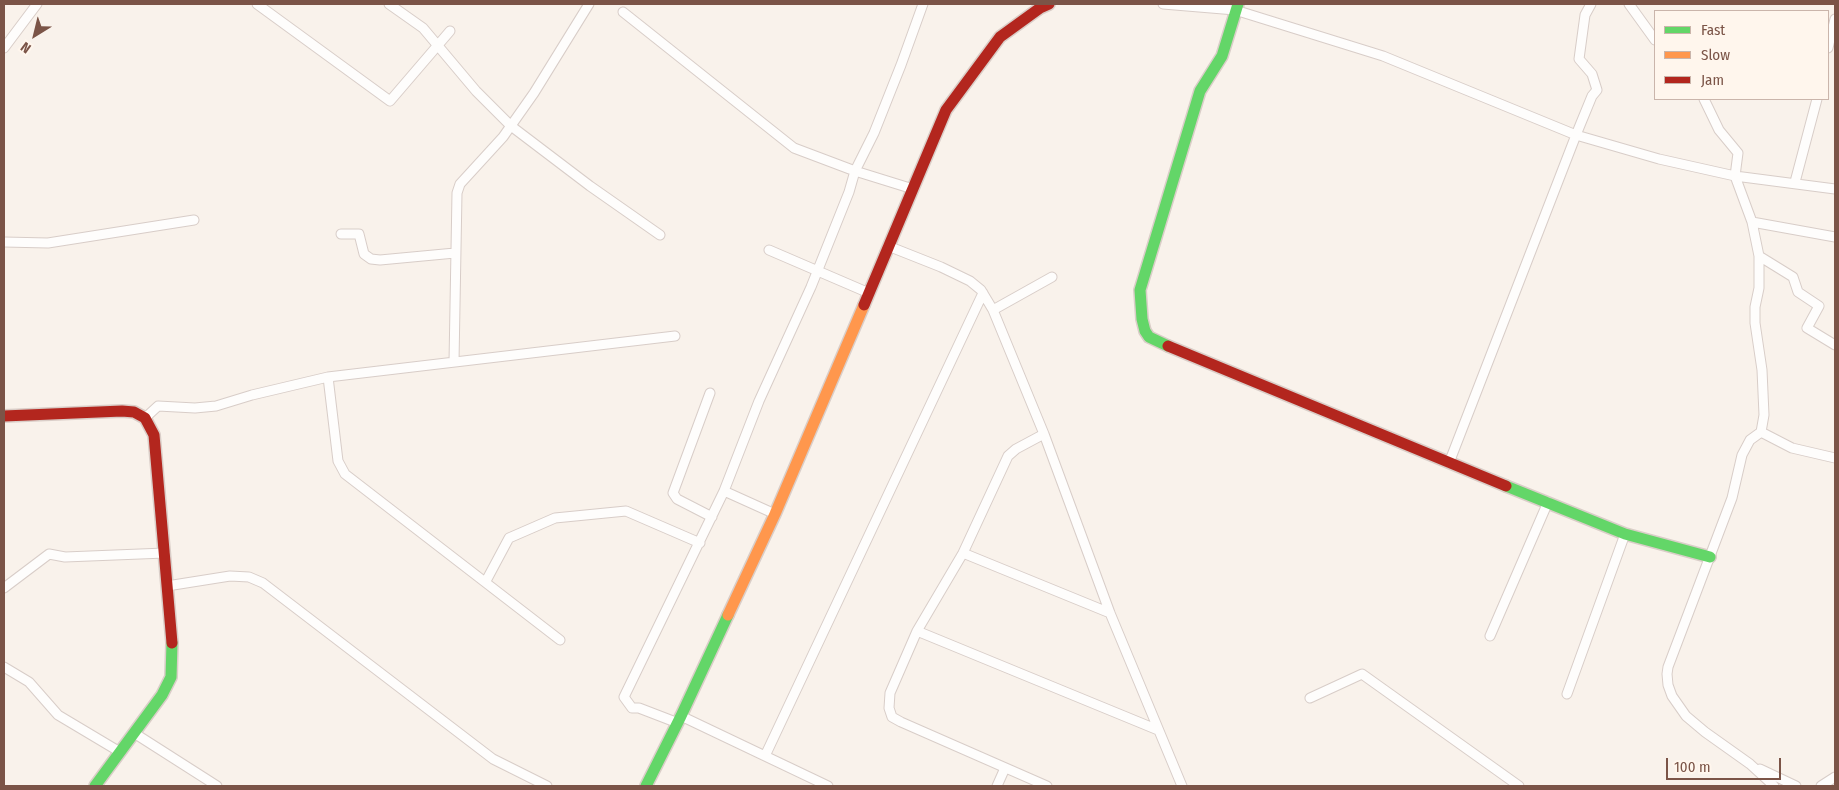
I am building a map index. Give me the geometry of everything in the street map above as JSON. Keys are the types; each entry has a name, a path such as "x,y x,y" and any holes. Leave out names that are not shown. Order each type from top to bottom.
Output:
{"street":[{"path":"4,48 36,4"},
{"path":"257,4 390,101 450,31"},
{"path":"389,4 423,28 476,91 510,126 590,186 660,235"},
{"path":"454,362 455,253 460,184 510,126 534,93 588,4"},
{"path":"828,786 765,756 679,719 639,708 632,708 624,697 724,491 759,401 779,360 817,271 849,192 855,171 901,65 923,4"},
{"path":"1163,4 1237,7 1383,56 1576,135 1659,159 1735,176 1795,182 1835,189"},
{"path":"1449,463 1576,135 1592,96 1597,90 1592,74 1579,59 1585,15 1591,4"},
{"path":"1629,4 1654,39"},
{"path":"646,786 775,514 946,110 1000,38 1045,6"},
{"path":"1237,7 1222,56 1200,91 1140,290 1142,319 1145,331 1149,337 1449,463 1625,534 1710,557"},
{"path":"623,12 794,148 855,171 913,189"},
{"path":"1829,44 1835,19"},
{"path":"1704,100 1719,130 1738,153 1735,176 1752,222 1759,256 1759,288 1755,307 1755,323 1762,370 1764,415 1761,432 1750,440 1742,455 1732,498 1668,667 1668,685 1677,705 1686,716 1704,732 1750,764 1774,786"},
{"path":"1795,182 1817,100"},
{"path":"4,242 48,243 194,220"},
{"path":"1752,222 1835,237"},
{"path":"341,234 359,234 364,254 371,259 380,260 455,253"},
{"path":"888,246 958,275 981,290 993,310 1044,434 1110,613 1182,786"},
{"path":"769,250 869,292"},
{"path":"1759,256 1793,276 1798,292 1819,306 1807,328 1835,345"},
{"path":"993,310 1052,277"},
{"path":"765,756 983,293"},
{"path":"145,418 158,406 195,408 216,406 252,395 328,377 675,336"},
{"path":"328,377 338,461 345,474 560,640"},
{"path":"710,393 673,493 677,499 712,517"},
{"path":"4,416 134,412 145,418 150,425 156,446 173,652 171,677 162,695 95,786"},
{"path":"1761,432 1792,448 1835,458"},
{"path":"1044,434 1016,449 1008,456 962,553 917,631 890,694 889,708 892,717 1047,786"},
{"path":"724,491 775,514"},
{"path":"1490,636 1548,502"},
{"path":"486,581 509,538 555,518 626,510 700,543"},
{"path":"1567,694 1625,534"},
{"path":"4,588 49,554 65,557 165,553"},
{"path":"962,553 1110,613"},
{"path":"167,586 230,576 249,577 263,583 493,760 547,786"},
{"path":"917,631 1158,730"},
{"path":"4,667 29,682 58,715 120,752"},
{"path":"1310,698 1362,674 1519,786"},
{"path":"134,733 217,786"},
{"path":"1750,764 1796,786"},
{"path":"997,786 1005,768"},
{"path":"1822,786 1835,777"}],"traffic: fast":[{"path":"1168,346 1149,337 1145,331 1142,319 1140,290 1200,91 1222,56 1238,4"},
{"path":"1506,486 1625,534 1710,557"},
{"path":"646,786 728,615"},
{"path":"95,786 162,695 171,677 172,643"}],"traffic: slow":[{"path":"728,615 775,514 864,305"}],"traffic: jam":[{"path":"864,305 946,110 1000,37 1040,8 1049,4"},
{"path":"1168,346 1506,486"},
{"path":"4,416 122,411 134,412 145,418 154,435 172,643"}]}
